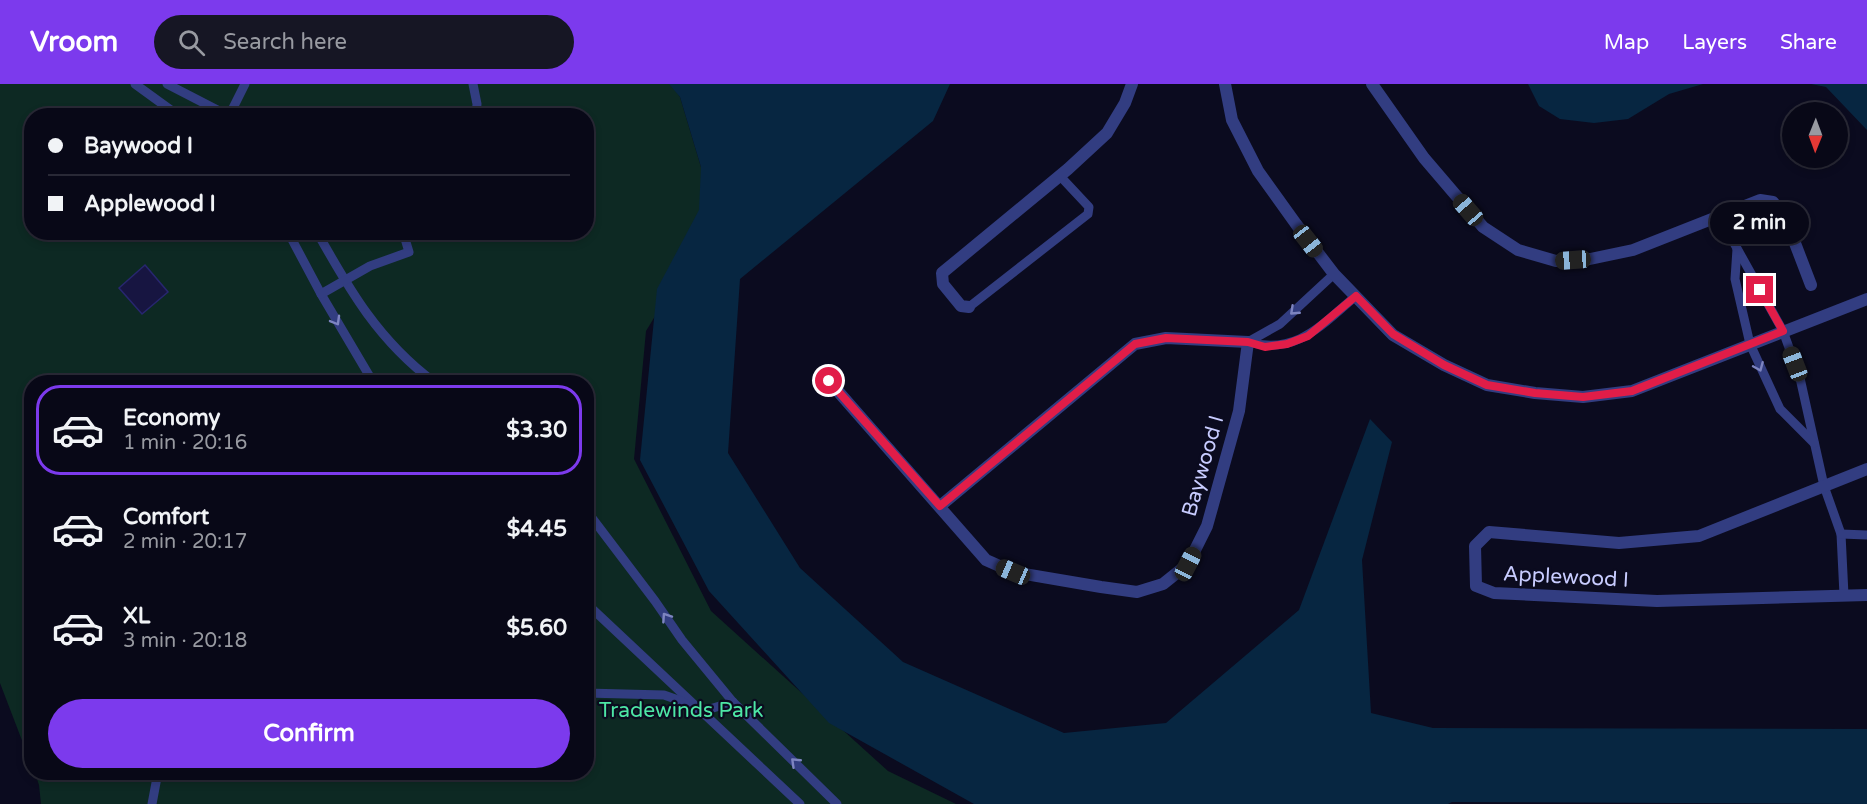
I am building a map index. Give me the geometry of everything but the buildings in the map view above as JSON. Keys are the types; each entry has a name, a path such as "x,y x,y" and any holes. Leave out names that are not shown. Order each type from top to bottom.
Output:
{"street":[{"path":"969,307 961,306 943,284 942,273 1060,176 1107,133 1125,103 1132,84"},
{"path":"1225,84 1232,120 1258,171 1334,274 1393,334 1444,365 1487,385 1535,393 1583,397 1632,391 1867,299"},
{"path":"1372,84 1424,159 1483,227 1518,250 1556,261 1590,259 1633,250 1760,200 1773,202 1785,217 1811,285"},
{"path":"940,506 1135,344 1166,338 1248,342"},
{"name":"Baywood I","path":"829,381 986,560 1013,572 1137,592 1163,584 1188,564 1207,526 1239,411 1248,342"},
{"name":"Applewood I","path":"1867,469 1699,536 1619,543 1489,532 1474,546 1476,586 1494,593 1656,601 1867,595"}],"lane":[{"path":"135,84 168,108"},
{"path":"167,84 214,108"},
{"path":"233,108 245,84"},
{"path":"473,84 477,108"},
{"path":"969,307 1088,214 1089,207 1060,176"},
{"path":"1719,216 1783,331 1800,378 1824,486 1841,534 1844,595"},
{"path":"292,240 369,375"},
{"path":"321,240 344,281 386,340 426,375"},
{"path":"321,294 370,267 409,252 405,240"},
{"path":"1737,249 1735,279 1750,344 1780,409 1815,445"},
{"path":"1248,342 1280,324 1334,274"},
{"path":"1248,342 1265,347 1287,344 1308,336 1356,296"},
{"path":"594,521 682,640 733,702 837,804"},
{"path":"1841,534 1867,535"},
{"path":"594,610 800,804"},
{"path":"594,693 664,695 681,701 724,731"},
{"path":"703,711 733,702"},
{"path":"152,804 156,780"}],"green space":[{"name":"Tradewinds Park","path":"0,84 671,84 680,97 701,167 706,205 687,264 646,331 634,459 711,611 888,771 956,804 41,804 37,780 594,780 594,375 24,375 24,746 0,683"}],"water":[{"path":"669,84 950,84 933,121 740,279 728,453 800,568 903,662 1064,733 1166,723 1299,610 1370,419 1392,442 1362,560 1371,713 1433,728 1867,729 1867,804 1452,802 1448,804 974,804 829,723 709,591 640,460 657,289 699,210 701,167 680,97"},
{"path":"1528,84 1703,84 1669,94 1628,119 1594,123 1560,119 1539,106"},
{"path":"1811,84 1867,84 1867,130 1848,110 1848,102 1840,102 1826,87"}],"route":[{"path":"829,381 940,506 1135,344 1166,338 1248,342 1265,347 1287,344 1308,336 1356,296 1393,334 1444,365 1487,385 1535,393 1583,397 1632,391 1783,331 1760,290"}]}
